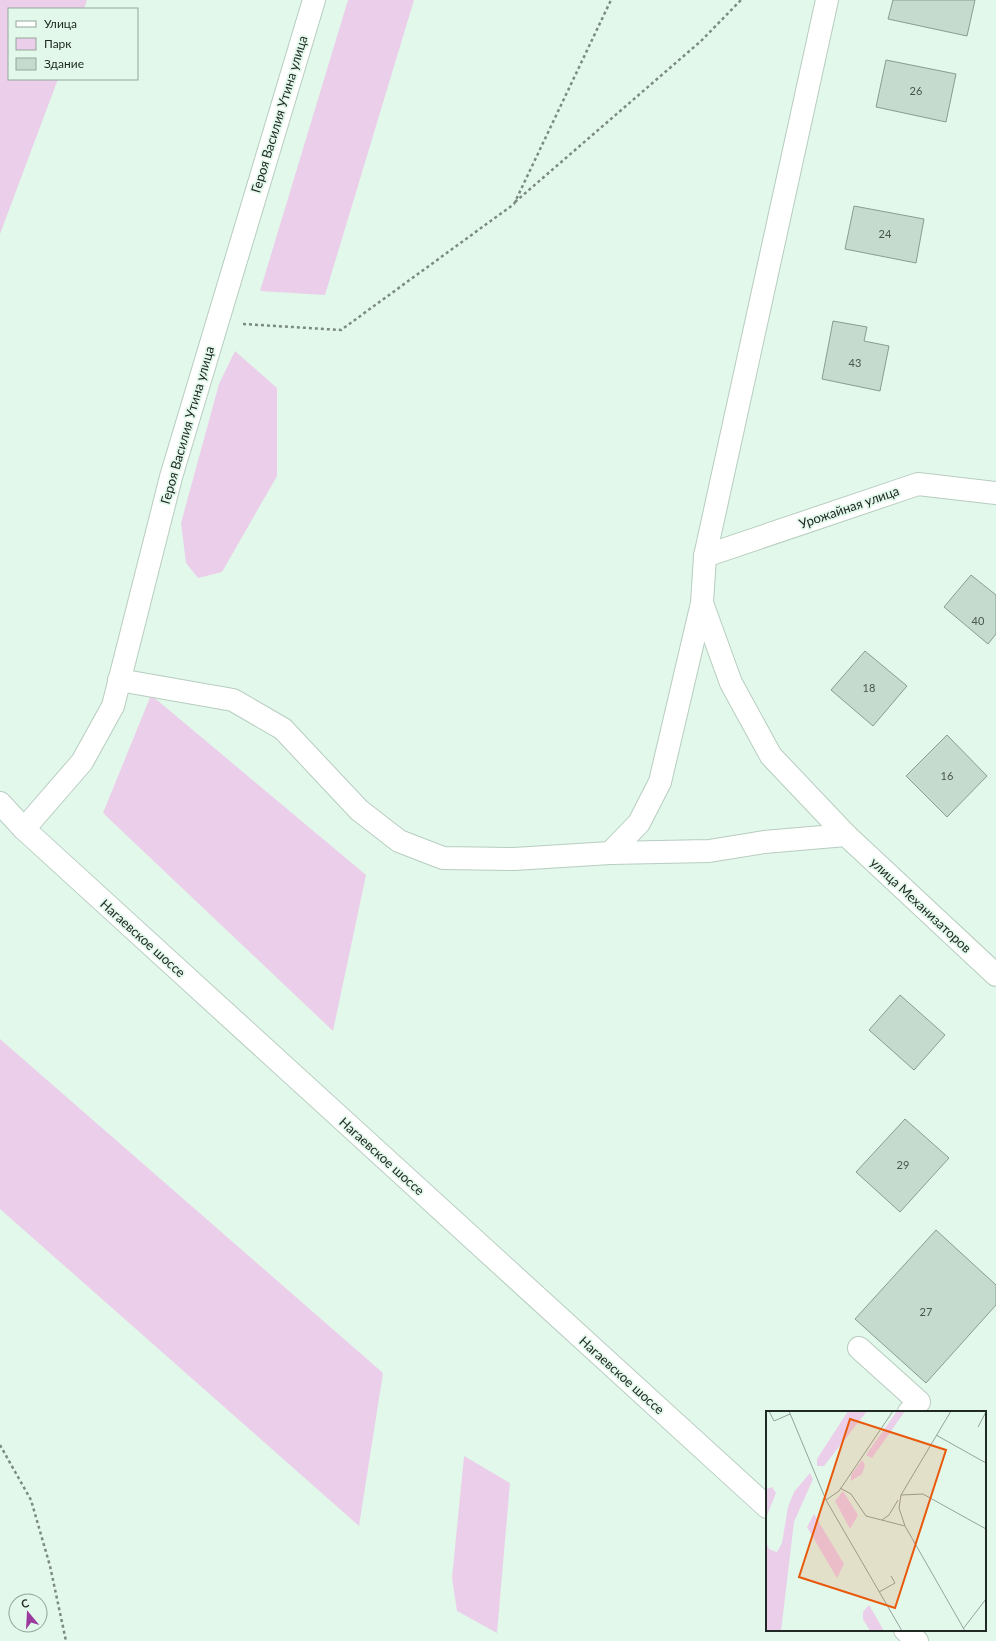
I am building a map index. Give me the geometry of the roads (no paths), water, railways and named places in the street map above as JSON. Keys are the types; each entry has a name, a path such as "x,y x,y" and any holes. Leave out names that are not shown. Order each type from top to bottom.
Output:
{"street":[{"name":"Героя Василия Утина улица","path":"24,829 82,762 112,706 120,680 171,477 314,0"},
{"path":"610,853 639,823 660,782 702,603 705,556 827,0"},
{"name":"Урожайная улица","path":"705,556 918,484 996,493"},
{"name":"улица Механизаторов","path":"702,603 731,683 771,756 846,835 996,975"},
{"path":"120,680 233,700 283,729 359,810 399,841 443,858 514,859 610,853 709,851 764,842 846,835"},
{"name":"Нагаевское шоссе","path":"0,803 24,829 766,1506"},
{"path":"858,1348 919,1402 910,1411"},
{"path":"906,1631 917,1641"}]}
